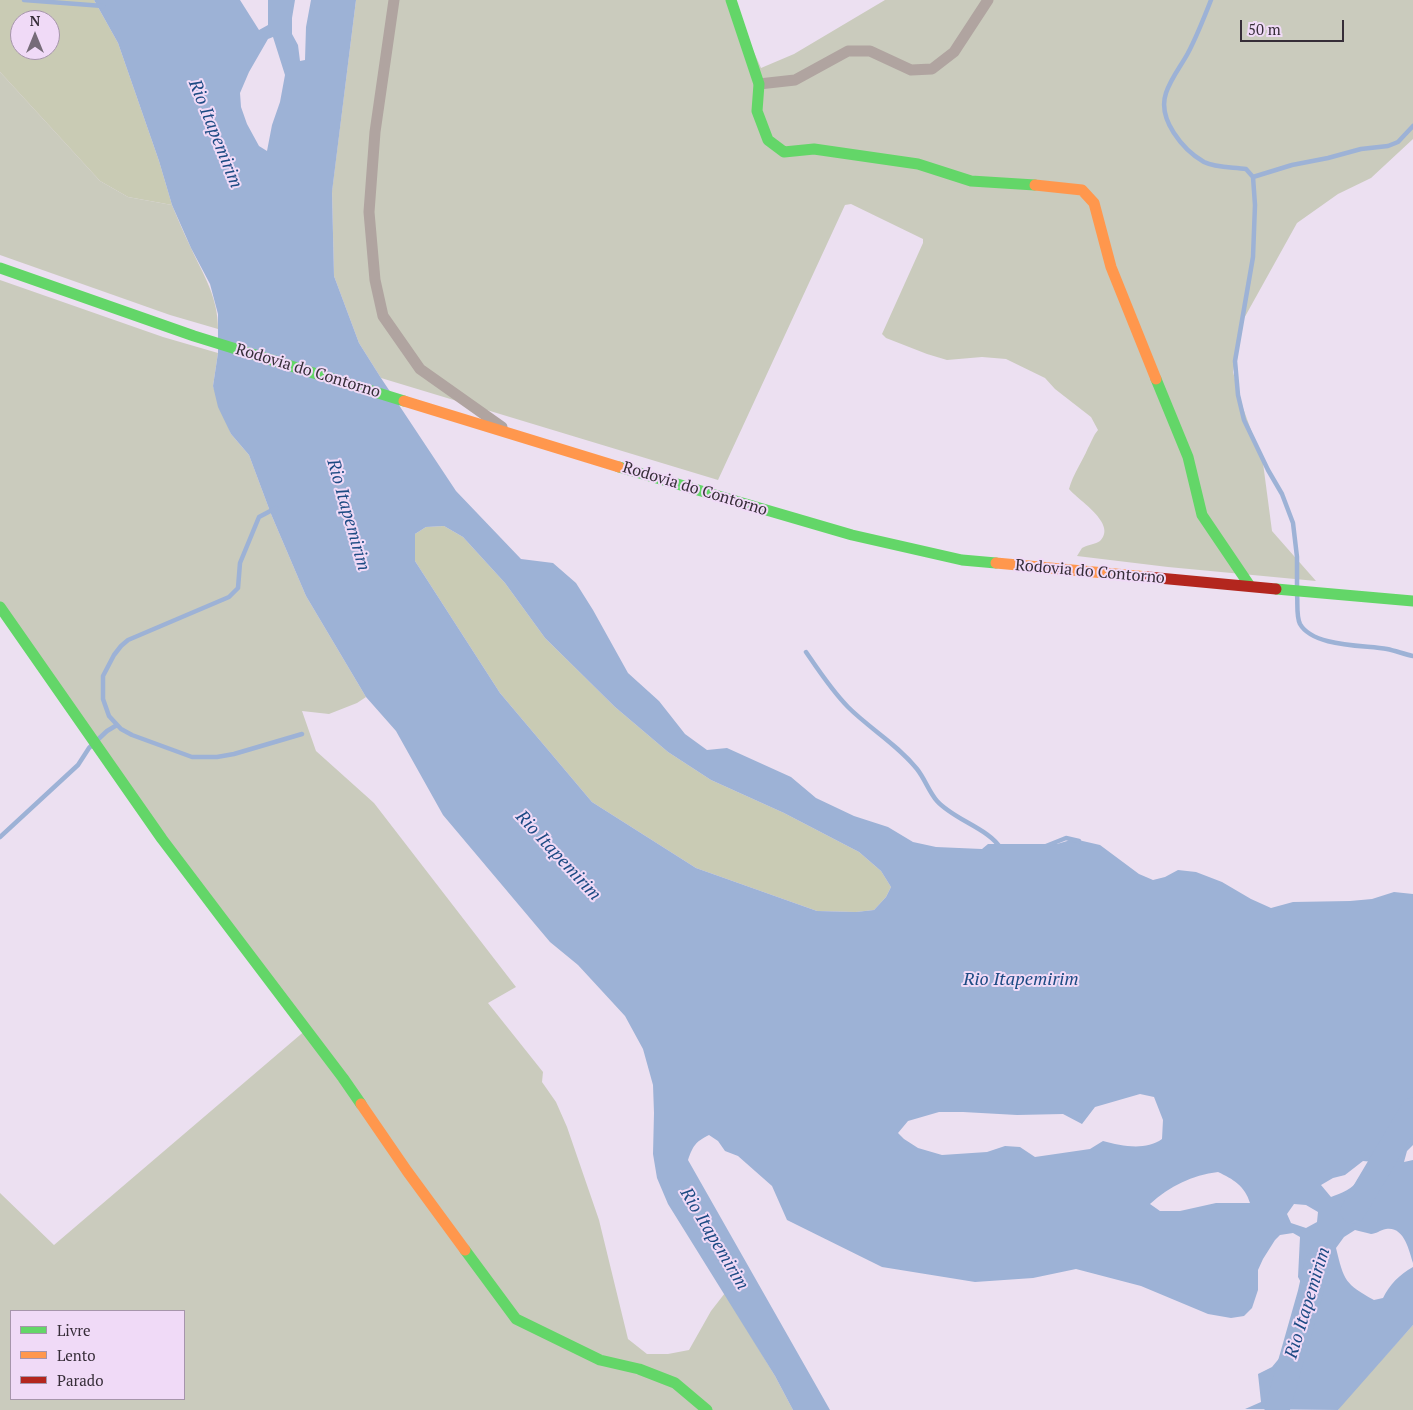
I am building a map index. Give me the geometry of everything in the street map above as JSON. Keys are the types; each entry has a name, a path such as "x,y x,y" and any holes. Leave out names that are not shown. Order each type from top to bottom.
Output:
{"street":[{"path":"394,0 375,132 369,212 375,280 383,316 420,370 509,432"},
{"path":"731,0 759,84 757,111 768,140 784,152 814,149 918,164 971,181 1018,183 1082,190 1094,203 1111,267 1188,457 1202,515 1250,586"},
{"path":"759,84 795,80 848,51 870,51 911,70 932,69 954,52 988,0"},
{"name":"Rodovia do Contorno","path":"0,268 194,336 687,488 842,532 962,560 1413,600"},
{"path":"0,606 162,839 343,1078 418,1187 516,1319 600,1360 639,1369 675,1383 707,1410"}],"shaded area":[{"path":"356,0 731,0 761,68 794,54 885,0 1413,0 1413,139 1371,178 1338,194 1297,223 1242,322 1233,372 1243,408 1263,463 1272,531 1316,581 1077,556 1082,548 1100,541 1104,534 1104,527 1095,513 1069,489 1075,473 1098,430 1091,417 1055,389 1045,378 1006,359 982,357 947,360 886,338 882,334 923,243 923,239 851,204 845,205 718,480 381,378 359,343 334,276 332,191"},
{"path":"0,72 100,181 128,197 172,205 213,297 218,329 170,315 0,255"},
{"path":"0,280 163,337 218,353 213,386 231,434 249,455 271,514 306,596 366,697 357,703 329,714 302,711 316,751 374,803 516,987 488,1003 543,1072 542,1082 556,1102 567,1127 599,1220 628,1339 647,1354 668,1354 689,1350 711,1311 725,1293 775,1376 793,1410 0,1410 0,1193 54,1245 307,1029 0,613"},
{"path":"1413,1325 1413,1410 1338,1410 1342,1403"}],"green space":[{"path":"0,0 94,0 118,43 159,161 172,205 128,197 100,181 0,72"},
{"path":"444,526 463,537 505,583 545,638 615,707 668,752 711,780 784,813 859,852 881,871 891,887 886,897 874,910 856,912 817,911 696,868 592,802 500,693 415,561 415,534 426,527"}],"water":[{"name":"Rio Itapemirim","path":"94,0 240,0 259,30 268,25 268,0 295,0 292,34 298,45 300,61 305,60 306,27 311,0 356,0 332,192 334,276 359,343 456,491 521,559 553,563 576,583 628,673 659,701 685,734 707,750 727,748 791,777 816,798 854,816 888,827 913,842 936,847 982,849 988,844 1057,844 1074,839 1100,845 1139,874 1153,880 1165,877 1178,870 1196,872 1222,882 1271,908 1293,902 1372,899 1394,892 1413,894 1413,1145 1407,1151 1404,1162 1413,1160 1413,1263 1405,1240 1397,1231 1392,1229 1371,1234 1355,1230 1344,1237 1336,1248 1341,1268 1347,1280 1357,1290 1374,1300 1383,1298 1395,1280 1413,1267 1413,1325 1338,1410 1245,1409 1261,1402 1258,1374 1272,1367 1296,1338 1311,1328 1315,1308 1298,1277 1300,1237 1293,1233 1280,1235 1263,1259 1258,1270 1258,1290 1252,1308 1244,1316 1231,1318 1208,1314 1141,1286 1076,1269 1033,1278 975,1282 882,1267 787,1220 772,1186 738,1156 725,1151 718,1141 709,1135 695,1145 688,1160 830,1410 793,1410 775,1376 668,1204 657,1178 653,1154 653,1085 643,1049 625,1016 578,965 550,942 443,815 396,731 366,697 306,596 271,514 249,455 231,434 218,407 213,386 218,353 218,314 210,284 191,248 172,205 159,161 118,43","holes":["273,37 285,75 267,151 259,146 247,124 241,107 240,93 249,72 268,39","444,526 463,537 505,583 545,638 615,707 668,752 711,780 784,813 859,852 881,871 891,887 886,897 874,910 856,912 817,911 696,868 592,802 500,693 415,561 415,534 426,527","1140,1094 1154,1097 1163,1120 1162,1139 1155,1143 1141,1146 1126,1146 1103,1141 1090,1149 1035,1157 1020,1147 1005,1146 987,1152 942,1155 918,1148 898,1133 908,1121 939,1112 1017,1115 1063,1114 1082,1124 1095,1107","1363,1161 1373,1162 1379,1172 1373,1181 1358,1179 1350,1188 1331,1197 1321,1185 1333,1178 1345,1175","1218,1172 1229,1177 1242,1188 1250,1203 1216,1203 1180,1211 1160,1211 1150,1204 1173,1187 1199,1176","1294,1204 1306,1205 1318,1212 1317,1222 1306,1228 1291,1223 1287,1214"]}],"waterway":[{"path":"24,0 103,6"},
{"path":"1211,0 1191,47 1168,88 1164,103 1165,113 1180,142 1196,157 1214,165 1246,169 1253,177 1255,205 1253,257 1235,361 1238,395 1244,420 1282,494 1293,523 1297,557 1297,586"},
{"path":"1253,177 1292,165 1361,149 1388,146 1398,142 1413,126"},
{"path":"276,508 259,517 240,563 238,588 229,597 128,640 114,655 103,676 103,699 109,716 121,729 132,735 192,757 217,757 234,754 302,734"},
{"path":"1297,594 1300,624 1307,632 1316,637 1340,644 1387,649 1413,656"},
{"path":"806,652 831,688 848,707 909,760 920,773 937,801 944,808 989,836 1001,849"},
{"path":"0,837 78,765 89,748 107,731 117,725"},
{"path":"1046,846 1066,838 1079,841"},
{"name":"Rio Itapemirim","path":"1353,1211 1413,1110"},
{"name":"Rio Itapemirim","path":"1277,1410 1317,1263"}],"traffic: fast":[{"path":"731,0 759,84 757,111 768,140 784,152 814,149 918,164 971,181 1035,185"},
{"path":"0,268 194,336 404,401"},
{"path":"1156,379 1188,457 1202,515 1250,586"},
{"path":"619,467 852,535 962,560 996,563"},
{"path":"1276,589 1413,601"},
{"path":"0,607 162,839 361,1104"},
{"path":"465,1250 516,1319 600,1360 639,1369 675,1383 707,1410"}],"traffic: slow":[{"path":"1035,185 1082,190 1094,203 1111,267 1156,379"},
{"path":"404,401 619,467"},
{"path":"996,563 1148,577"},
{"path":"361,1104 465,1250"}],"traffic: jam":[{"path":"1148,577 1276,589"}]}
